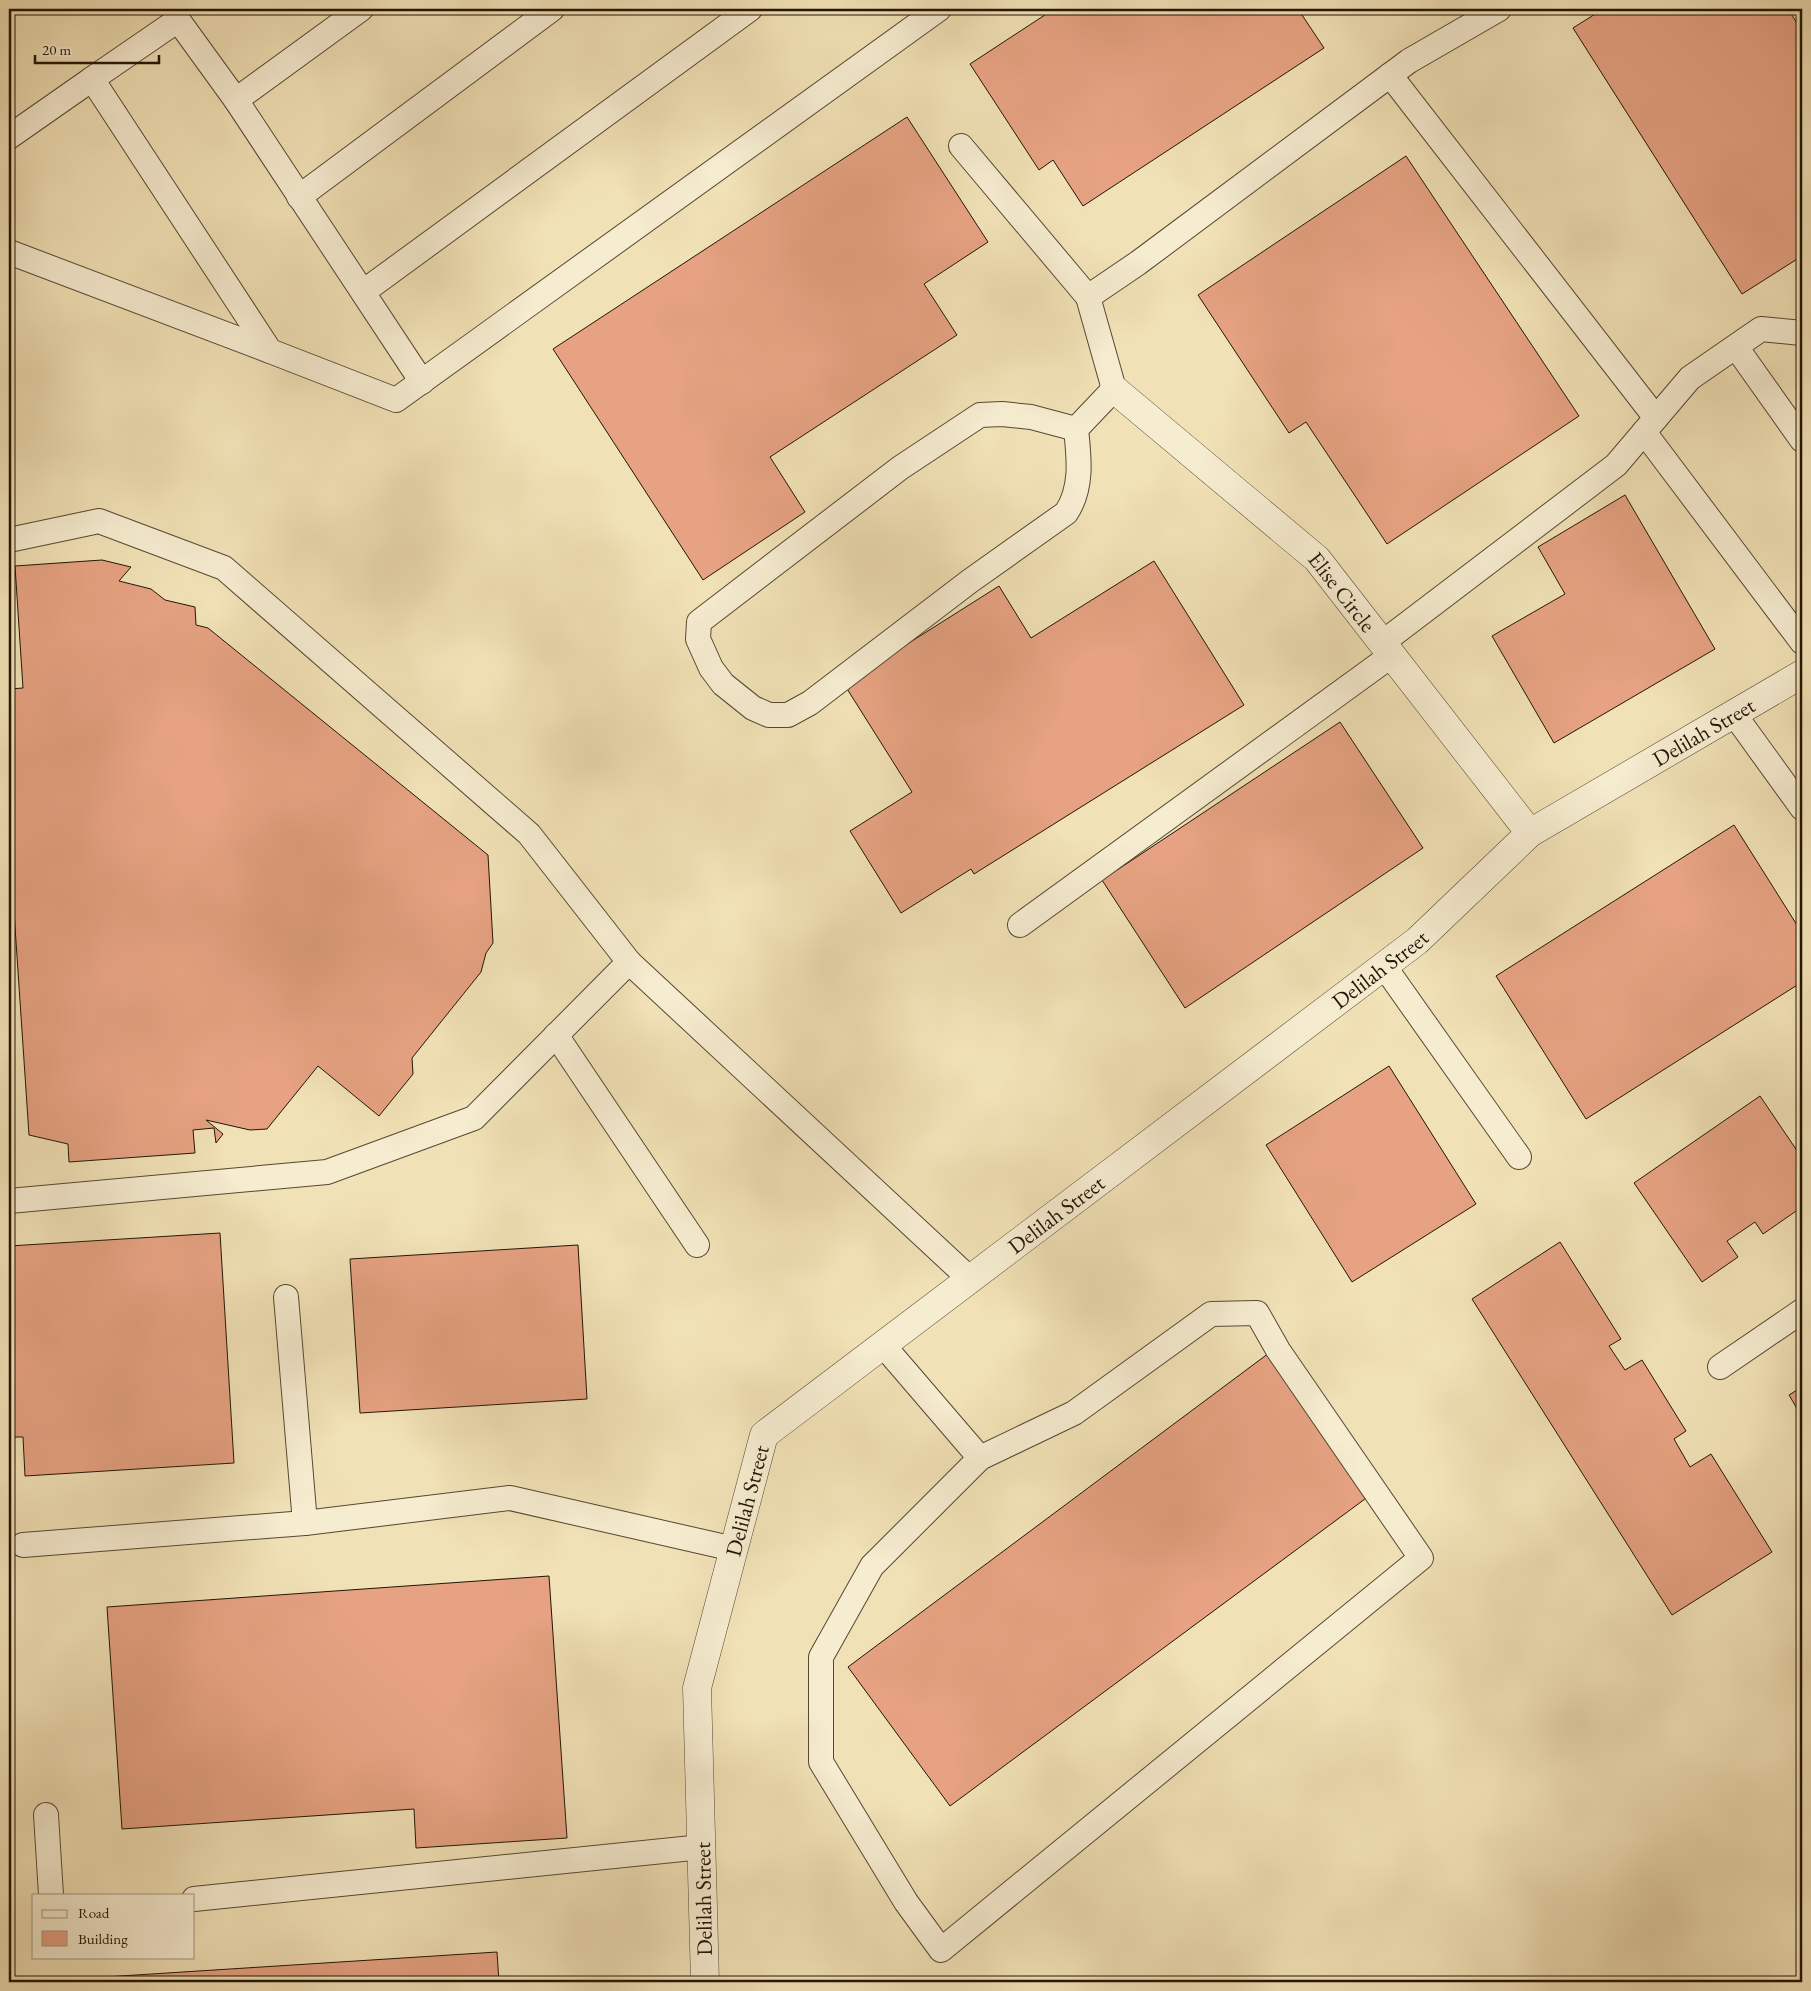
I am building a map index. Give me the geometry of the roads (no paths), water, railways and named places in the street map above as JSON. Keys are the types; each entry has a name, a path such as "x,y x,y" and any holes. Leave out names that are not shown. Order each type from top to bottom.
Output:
{"street":[{"name":"Elise Circle","path":"1114,389 1317,559 1530,833"},
{"name":"Delilah Street","path":"705,1982 697,1688 764,1435 1417,941 1530,833 1802,674"}],"lane":[{"path":"236,100 361,9"},
{"path":"299,197 552,9"},
{"path":"363,292 750,9"},
{"path":"9,252 396,400 939,9"},
{"path":"1088,297 1138,263 1390,75 1498,9"},
{"path":"9,136 178,20 236,100 422,382"},
{"path":"1390,75 1650,425 1802,642"},
{"path":"92,79 270,351"},
{"path":"961,146 1088,297 1114,389 1076,429 1080,472 1071,506 1066,513 962,587 810,703 788,714 769,715 753,708 722,684 711,668 698,639 699,622 900,468 980,415 1002,414 1031,417 1076,429"},
{"path":"1020,925 1387,649 1616,465 1690,378 1761,329 1802,333"},
{"path":"1736,347 1802,440"},
{"path":"9,540 99,521 224,568 528,834 629,962 970,1279"},
{"path":"1734,714 1802,808"},
{"path":"9,1199 9,1201 328,1172 474,1118 629,962"},
{"path":"1384,966 1519,1156"},
{"path":"556,1035 696,1245"},
{"path":"286,1297 305,1523"},
{"path":"1720,1367 1802,1310"},
{"path":"1257,1313 1278,1350 1421,1558 941,1950 906,1902 821,1762 821,1657 872,1566 980,1458 1074,1413 1211,1314 1257,1313"},
{"path":"883,1345 980,1458"},
{"path":"22,1545 305,1523 510,1498 734,1549"},
{"path":"46,1815 51,1894"},
{"path":"195,1899 702,1847"}]}
